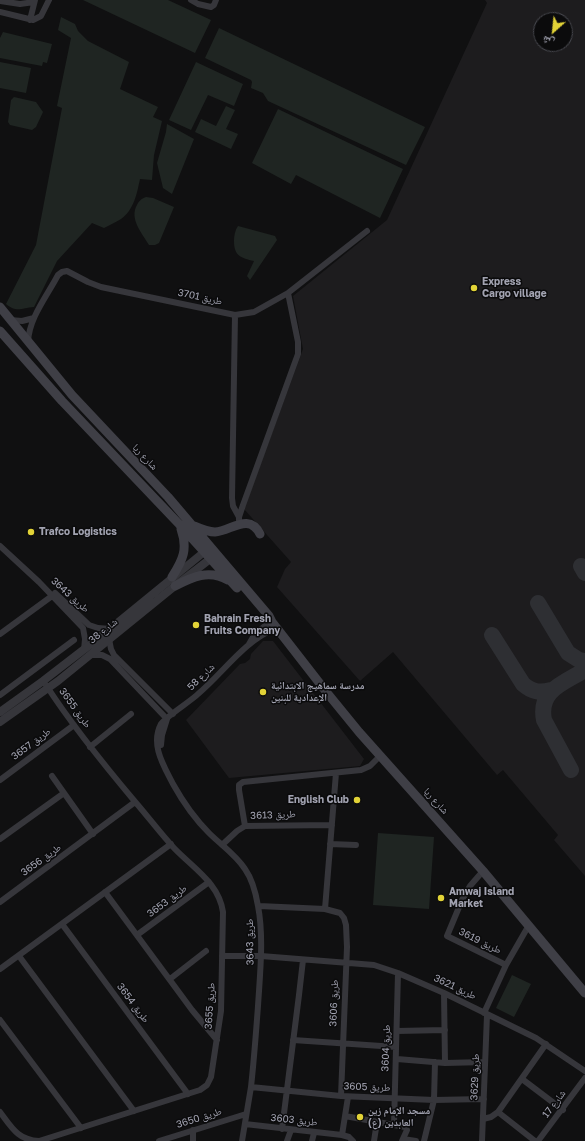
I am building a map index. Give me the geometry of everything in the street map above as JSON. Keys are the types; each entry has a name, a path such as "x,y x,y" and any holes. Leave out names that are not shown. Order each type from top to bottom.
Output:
{"main road":[{"name":"شارع ريا","path":"0,308 46,361 72,395 168,497 190,523 210,553 235,585 265,618 274,625"},
{"name":"شارع ريا","path":"0,331 62,401 269,616 274,625 328,694 380,756 483,871 585,993"},
{"path":"190,523 199,528 213,532 239,520 253,526 260,534"},
{"path":"174,581 184,550 184,538 179,524"},
{"path":"174,581 209,574 223,577 235,585"}],"street":[{"path":"0,12 30,20 36,19 41,16 48,0"},
{"path":"191,0 211,7 214,5 216,0"},
{"path":"0,1 20,4 34,1 30,20"},
{"name":"طريق 3701","path":"28,342 29,332 34,318 58,275 65,271 101,287 236,315 254,312 288,293 367,231"},
{"path":"239,520 298,354 298,342 288,293"},
{"path":"236,315 232,498 233,506 239,520"},
{"path":"9,319 22,321 34,318"},
{"name":"طريق 3643","path":"0,546 39,582 83,628 87,652"},
{"name":"شارع 38","path":"0,722 87,652 111,628 210,553"},
{"name":"شارع 38","path":"87,652 109,639 174,581"},
{"name":"طريق 3643","path":"39,582 47,587 89,625 103,629 111,628"},
{"path":"0,634 52,596"},
{"name":"شارع 58","path":"167,719 199,694 247,647 255,634 261,629 274,625"},
{"path":"109,639 114,655 173,714"},
{"name":"شارع 38","path":"0,695 74,640"},
{"path":"87,652 110,659 167,719"},
{"name":"شارع 38","path":"0,712 46,685"},
{"name":"طريق 3655","path":"0,1112 12,1129 24,1138 39,1141 58,1139 81,1128 200,1090 207,1084 211,1077 218,1040 221,1011 223,912 219,896 209,882 171,844 135,802 90,747 46,685"},
{"path":"90,747 131,714"},
{"name":"طريق 3643","path":"167,719 162,722 157,743 161,762 184,804 198,822 237,858 246,870 253,885 259,906 261,956 251,1087 242,1141"},
{"name":"طريق 3657","path":"0,780 74,725"},
{"path":"246,826 239,790 240,785 243,782 336,773 365,768 374,763 380,756"},
{"path":"325,909 336,773"},
{"path":"52,776 93,834"},
{"path":"0,839 64,793"},
{"name":"طريق 3656","path":"0,902 135,802"},
{"name":"طريق 3613","path":"222,845 237,831 246,826 332,824"},
{"path":"0,970 171,844"},
{"path":"330,844 356,845"},
{"name":"طريق 3619","path":"483,871 470,886 462,900 447,936 506,965"},
{"name":"طريق 3653","path":"137,936 209,882"},
{"path":"105,892 192,1010 218,1040"},
{"path":"259,906 325,909 340,913 344,918 346,925 346,963"},
{"name":"طريق 3654","path":"62,924 188,1094"},
{"name":"طريق 3629","path":"482,1141 486,1014 506,965 529,926"},
{"path":"170,979 206,951"},
{"path":"19,956 134,1111"},
{"name":"طريق 3621","path":"222,956 261,956 374,965 398,973 444,993 546,1044 585,1071"},
{"path":"282,1129 303,960"},
{"name":"طريق 3606","path":"345,1096 343,1044 346,963"},
{"name":"طريق 3604","path":"394,1125 394,1098 397,1059 396,1047 398,1031 398,973"},
{"path":"444,993 445,1063"},
{"path":"1,1022 81,1128"},
{"path":"398,1031 445,1030"},
{"path":"293,1040 396,1047"},
{"path":"483,1119 491,1117 498,1112 546,1044"},
{"path":"397,1059 445,1063 485,1062"},
{"path":"424,1141 434,1100 435,1062"},
{"name":"شارع 17","path":"537,1141 563,1110 585,1078"},
{"path":"522,1080 563,1110"},
{"name":"طريق 3605","path":"251,1087 345,1096 434,1100 484,1099"},
{"path":"342,1135 345,1116 345,1096"},
{"path":"498,1112 537,1141"},
{"name":"طريق 3650","path":"158,1141 246,1114"},
{"path":"345,1116 407,1128 403,1140 416,1141"},
{"path":"374,1141 377,1122"},
{"name":"طريق 3603","path":"245,1124 342,1135 349,1137 353,1141"},
{"path":"193,1130 193,1141"},
{"path":"287,1141 291,1130"},
{"path":"312,1141 314,1133"}],"shaded area":[{"path":"83,0 168,0 211,20 195,53"},
{"path":"485,0 585,0 585,876 554,840 558,835 503,770 497,775 393,652 360,681 277,587 285,569 291,562 244,509 303,349 293,296 387,220 487,3"},
{"path":"61,17 75,24 78,31 88,41 129,62 120,89 158,107 153,117 162,121 154,155 152,180 140,179 138,190 129,211 121,219 104,228 92,223 57,261 34,307 16,309 6,304 36,245 62,108 57,106 71,38 58,30"},
{"path":"219,28 425,127 406,165 268,101 263,93 251,88 251,80 205,58"},
{"path":"3,32 52,44 47,63 43,62 42,66 0,58 0,38"},
{"path":"0,62 31,68 26,93 0,88"},
{"path":"196,62 243,84 234,106 208,95 191,130 169,120"},
{"path":"14,97 36,102 43,112 36,127 32,130 10,125 8,122 11,100"},
{"path":"226,106 235,110 226,129 238,134 231,149 195,132 201,119 216,126"},
{"path":"278,109 403,169 380,218 296,175 291,184 252,163"},
{"path":"167,124 194,139 172,194 163,188 157,163"},
{"path":"146,197 153,198 174,207 159,243 155,245 149,245 135,221 135,210 137,205 140,200"},
{"path":"238,226 275,236 277,240 250,280 247,276 254,261 239,256 234,246 235,231"},
{"name":"مدرسة سماهيج الابتدائية الإعدادية للبنين","path":"263,641 273,641 364,759 360,766 229,778 186,720 240,664 245,663 250,659 251,654"},
{"path":"378,833 434,837 429,909 373,905"},
{"path":"512,975 531,984 514,1017 496,1008"}],"taxiway":[{"path":"581,566 585,573"},
{"path":"538,603 568,653 579,660 585,661"},
{"path":"492,635 523,684 529,689 536,691 551,690"},
{"path":"571,770 544,720 543,710 545,701 554,689 585,670"}],"place":[{"name":"Express Cargo village","path":"474,288"},
{"name":"Trafco Logistics","path":"31,532"},
{"name":"Bahrain Fresh Fruits Company","path":"196,625"},
{"name":"مدرسة سماهيج الابتدائية الإعدادية للبنين","path":"263,692"},
{"name":"English Club","path":"357,800"},
{"name":"Amwaj Island Market","path":"441,898"},
{"name":"مسجد الإمام زين العابدين (ع)","path":"360,1117"}]}
